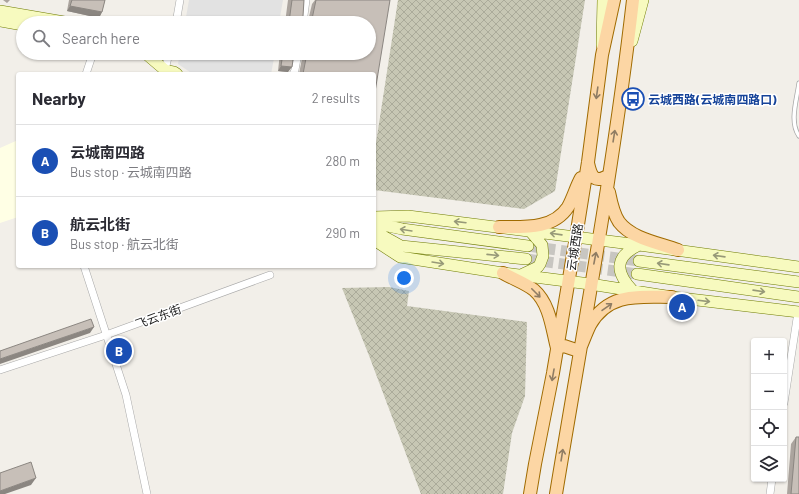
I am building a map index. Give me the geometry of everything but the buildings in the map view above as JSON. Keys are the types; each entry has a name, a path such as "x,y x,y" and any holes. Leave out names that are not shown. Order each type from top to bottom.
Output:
{"main road":[{"name":"云城西路","path":"530,494 553,373 576,237 588,162 602,55 614,0"},
{"name":"云城西路","path":"556,494 609,175 626,62 632,0"},
{"path":"588,162 591,175 595,179 600,180 609,175"},
{"path":"499,227 535,227 557,218 568,207 588,162"},
{"path":"609,175 608,191 611,205 619,222 630,232 638,236 678,250"},
{"path":"503,273 528,286 540,297 549,314 557,348 564,346 571,347 579,351 590,325 599,312 613,302 629,298 672,297"}],"street":[{"path":"177,16 180,0"},
{"path":"304,16 306,0"},
{"path":"602,55 601,28 603,0"},
{"path":"626,62 643,0"},
{"path":"0,11 29,16"},
{"path":"0,22 16,24"},
{"path":"87,72 91,60"},
{"path":"153,60 166,72"},
{"path":"166,72 168,60"},
{"path":"294,72 297,60"},
{"path":"376,217 408,216 678,250 799,267"},
{"path":"376,223 402,229 528,246"},
{"path":"519,275 534,270 542,260 542,245 530,231"},
{"path":"376,232 400,246 526,259"},
{"path":"376,241 400,257 672,297 798,312 787,384"},
{"path":"633,291 622,276 620,262 629,250 639,245"},
{"path":"639,261 799,282"},
{"path":"85,268 126,394 147,494"},
{"path":"637,274 799,297"},
{"name":"飞云东街","path":"0,370 106,335 270,275"},
{"path":"770,494 772,482"}],"lane":[{"path":"799,83 794,114 794,126 799,136"}],"shaded area":[{"path":"189,0 283,0 280,16 186,16"},
{"path":"398,0 585,0 555,191 524,209 376,190 376,143"},
{"path":"179,60 274,60 271,72 190,72 178,64"},
{"path":"16,141 16,218 0,223 0,148"},
{"path":"389,287 409,291 407,306 527,322 525,396 512,433 503,494 421,494 342,288"}],"tunnel":[{"path":"528,246 639,261"},
{"path":"526,259 637,274"}],"place":[{"name":"云城西路(云城南四路口)","path":"633,99"},
{"name":"云城南四路","path":"682,307"},
{"name":"航云北街","path":"119,351"}]}
